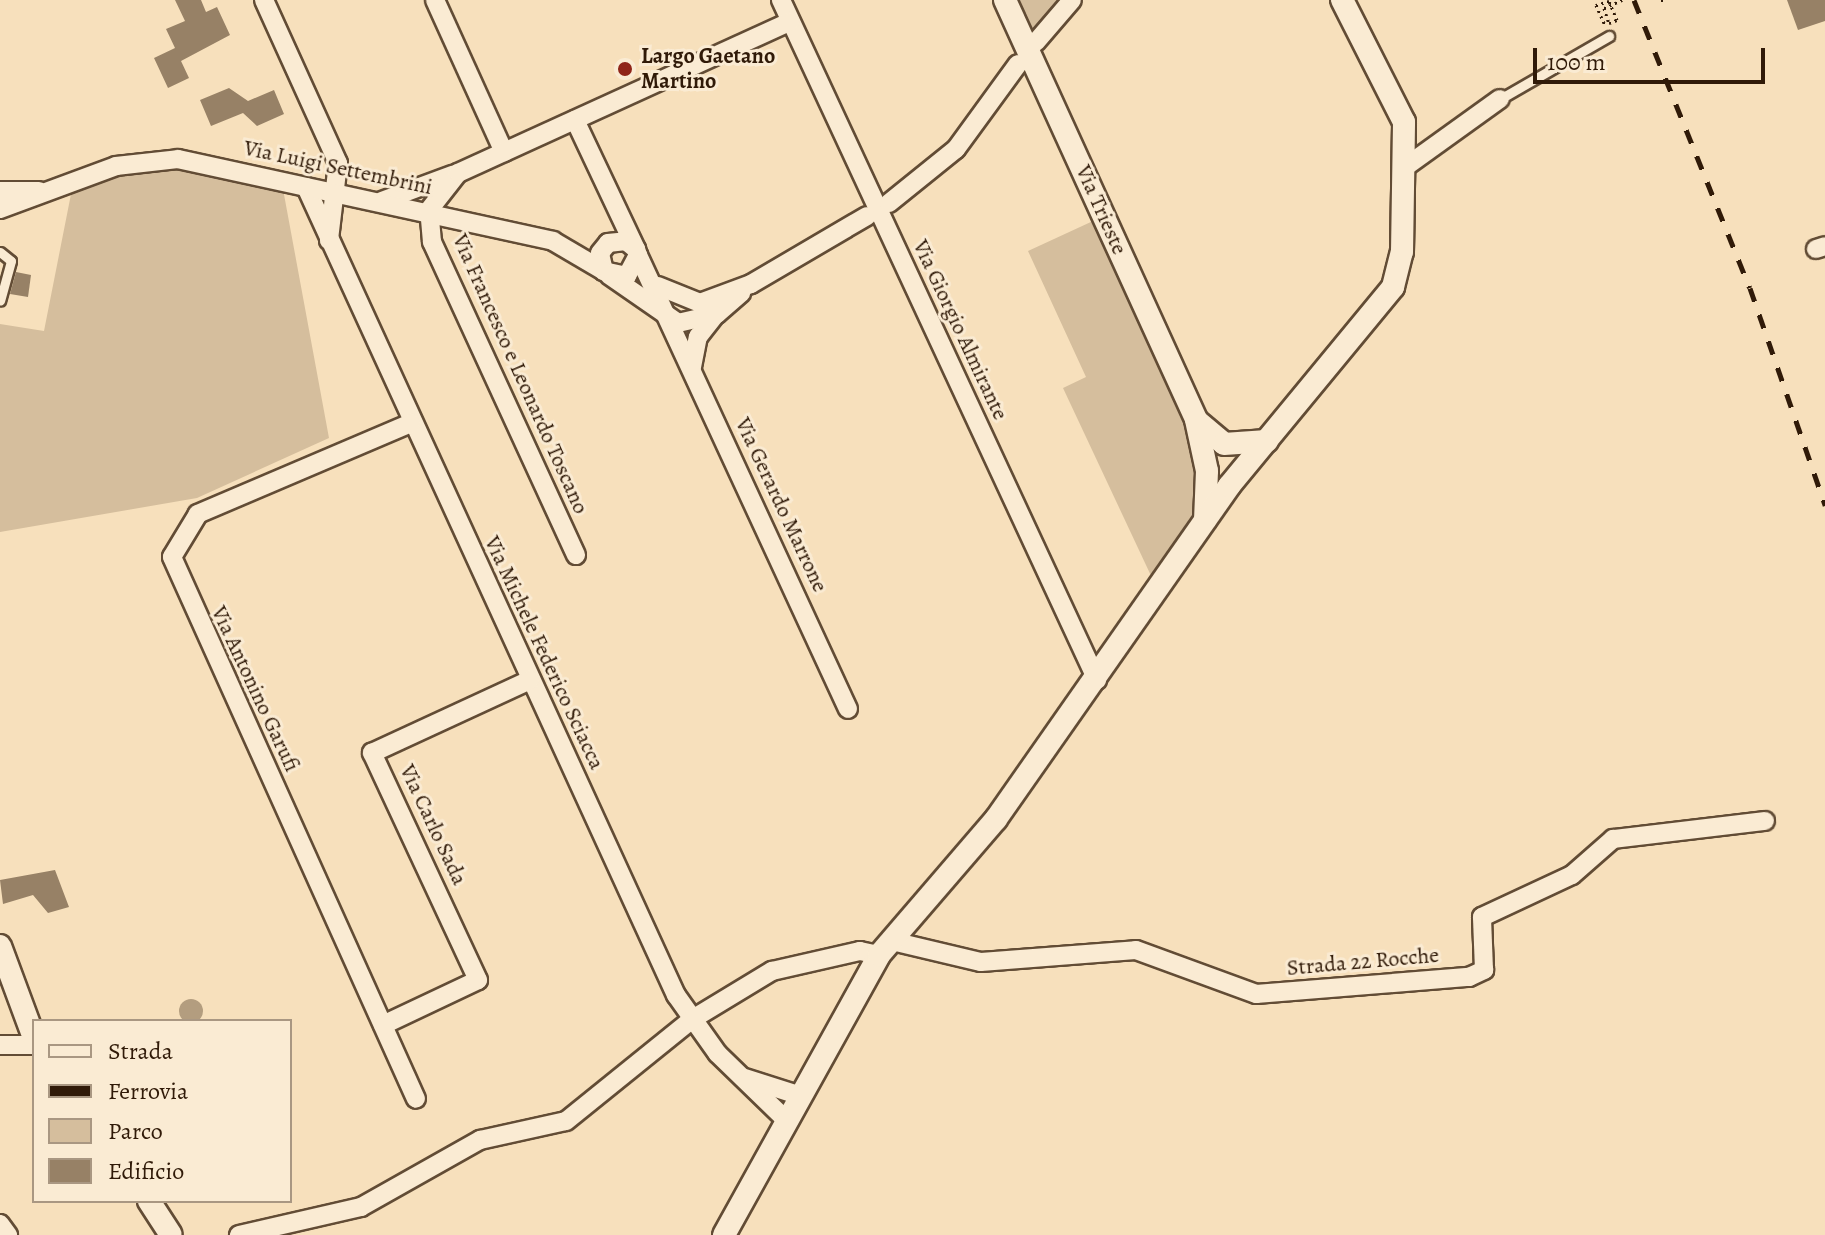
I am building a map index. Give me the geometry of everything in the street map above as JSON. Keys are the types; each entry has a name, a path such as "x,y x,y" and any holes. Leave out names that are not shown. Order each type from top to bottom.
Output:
{"street":[{"path":"264,0 338,163 328,242"},
{"path":"435,0 504,152"},
{"name":"Via Giorgio Almirante","path":"781,0 1097,680"},
{"name":"Via Trieste","path":"1005,0 1196,420 1212,446"},
{"path":"1036,42 1072,0"},
{"path":"724,1235 798,1095 886,948 996,819 1097,680 1235,479 1393,287 1408,165 1398,104 1342,0"},
{"path":"382,201 458,173 790,22"},
{"path":"889,203 956,149 1018,64"},
{"path":"1408,165 1500,99"},
{"name":"Via Gerardo Marrone","path":"575,120 655,284 848,709"},
{"name":"Via Luigi Settembrini","path":"0,209 116,166 161,158 429,210 553,241 606,273 670,321"},
{"path":"429,210 458,173"},
{"name":"Via Michele Federico Sciacca","path":"306,187 411,423 691,1020 736,1072 785,1119"},
{"path":"0,191 58,190"},
{"name":"Via Francesco e Leonardo Toscano","path":"429,210 432,242 576,555"},
{"path":"655,284 674,299 700,303 751,284 867,216"},
{"path":"626,241 637,252 627,276 606,273 600,253 608,243 626,241"},
{"path":"692,370 698,337 717,314 751,284"},
{"path":"670,321 717,314"},
{"name":"Via Antonino Garufi","path":"411,423 198,514 172,557 416,1099"},
{"path":"1212,446 1243,448 1267,441"},
{"path":"1203,525 1212,446"},
{"path":"1212,446 1219,479 1235,479"},
{"name":"Via Carlo Sada","path":"383,1025 478,980 372,753 530,680"},
{"name":"Strada 22 Rocche","path":"886,948 981,962 1136,950 1256,994 1469,977 1484,970 1482,917 1572,875 1613,839 1765,821"},
{"path":"0,946 32,1033"},
{"path":"239,1235 361,1207 480,1140 566,1121 691,1020 780,969 886,948"},
{"path":"0,1045 32,1045"},
{"path":"736,1072 798,1095"},
{"path":"150,1203 171,1235"},
{"path":"0,1224 8,1235"}],"lane":[{"path":"1500,99 1609,36"},
{"path":"0,252 11,261 0,301"}],"path":[{"path":"1609,36 1596,5 1609,1 1617,20 1609,23 1604,8 1622,0"}],"green space":[{"path":"1016,0 1062,0 1032,33"},
{"path":"181,167 283,189 329,438 197,498 0,532 0,324 44,331 72,189 117,172"},
{"path":"1093,221 1197,453 1196,516 1153,580 1063,388 1086,377 1028,251"}],"shaded area":[{"path":"186,1000 196,1000 202,1006 199,1019 183,1019 180,1016 180,1006"}],"building":[{"path":"175,0 201,0 206,12 217,7 230,35 181,61 189,78 168,88 154,58 175,48 166,29 185,21"},
{"path":"1787,0 1825,0 1825,21 1798,30"},
{"path":"229,88 248,101 274,90 284,114 257,126 243,113 211,126 200,100"},
{"path":"16,272 31,275 28,297 10,294"},
{"path":"55,870 69,907 48,913 33,895 3,904 0,880"}],"railway":[{"path":"1634,0 1750,288 1825,505"}],"place":[{"name":"Largo Gaetano Martino","path":"625,69"}]}
